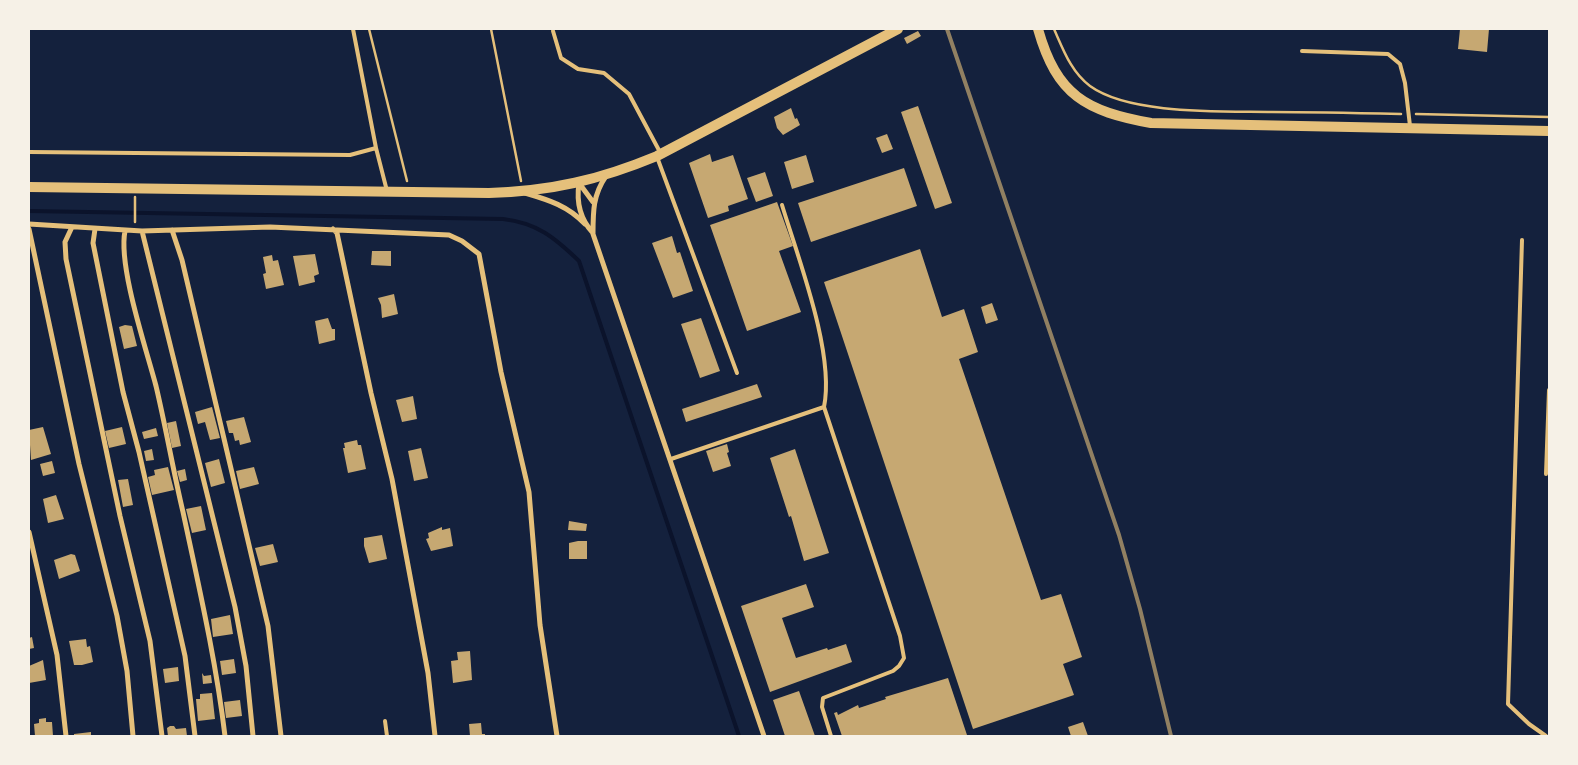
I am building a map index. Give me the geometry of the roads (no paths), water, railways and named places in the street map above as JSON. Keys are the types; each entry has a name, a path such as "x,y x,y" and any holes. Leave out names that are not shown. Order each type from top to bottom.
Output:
{"main road":[{"path":"29,187 410,192 579,184 659,155 898,29"},
{"path":"1038,29 1049,58 1070,90 1086,104 1124,118 1151,123 1549,132"}],"street":[{"path":"606,175 598,187 593,202 594,234 764,736"},
{"path":"579,184 593,202"},
{"path":"579,184 578,203 585,224"},
{"path":"520,188 565,207 594,234"},
{"path":"29,224 125,231 333,228 449,235 462,241 479,254 500,372 529,492 540,625 556,736"},
{"path":"72,227 64,242 66,259 120,516 150,641 162,736"},
{"path":"333,228 337,233 360,348 392,479 428,673 436,736"},
{"path":"95,229 93,243 119,373 185,656 195,736"},
{"path":"29,230 80,464 117,616 127,671 133,736"},
{"path":"172,230 182,260 268,626 281,736"},
{"path":"125,231 122,246 127,272 156,388 206,618 219,683 225,736"},
{"path":"142,231 235,607 246,666 254,736"},
{"path":"29,532 57,655 66,736"}],"lane":[{"path":"353,29 376,148 387,192"},
{"path":"553,31 561,58 578,69 604,73 629,94 659,155 737,373"},
{"path":"1302,51 1388,54 1400,64 1405,83 1410,128"},
{"path":"29,152 350,155 376,148"},
{"path":"782,205 818,331 825,366 826,394 824,407 900,636 904,658 900,666 893,671 823,698 822,707 831,736"},
{"path":"1522,240 1508,704 1528,724 1546,736"},
{"path":"1546,474 1549,390"},
{"path":"671,459 824,407"},
{"path":"386,721 387,736"}],"waterway":[{"path":"29,211 503,219 526,224 553,238 579,261 739,736"}],"railway":[{"path":"947,29 1119,535 1140,609 1171,736"}]}
